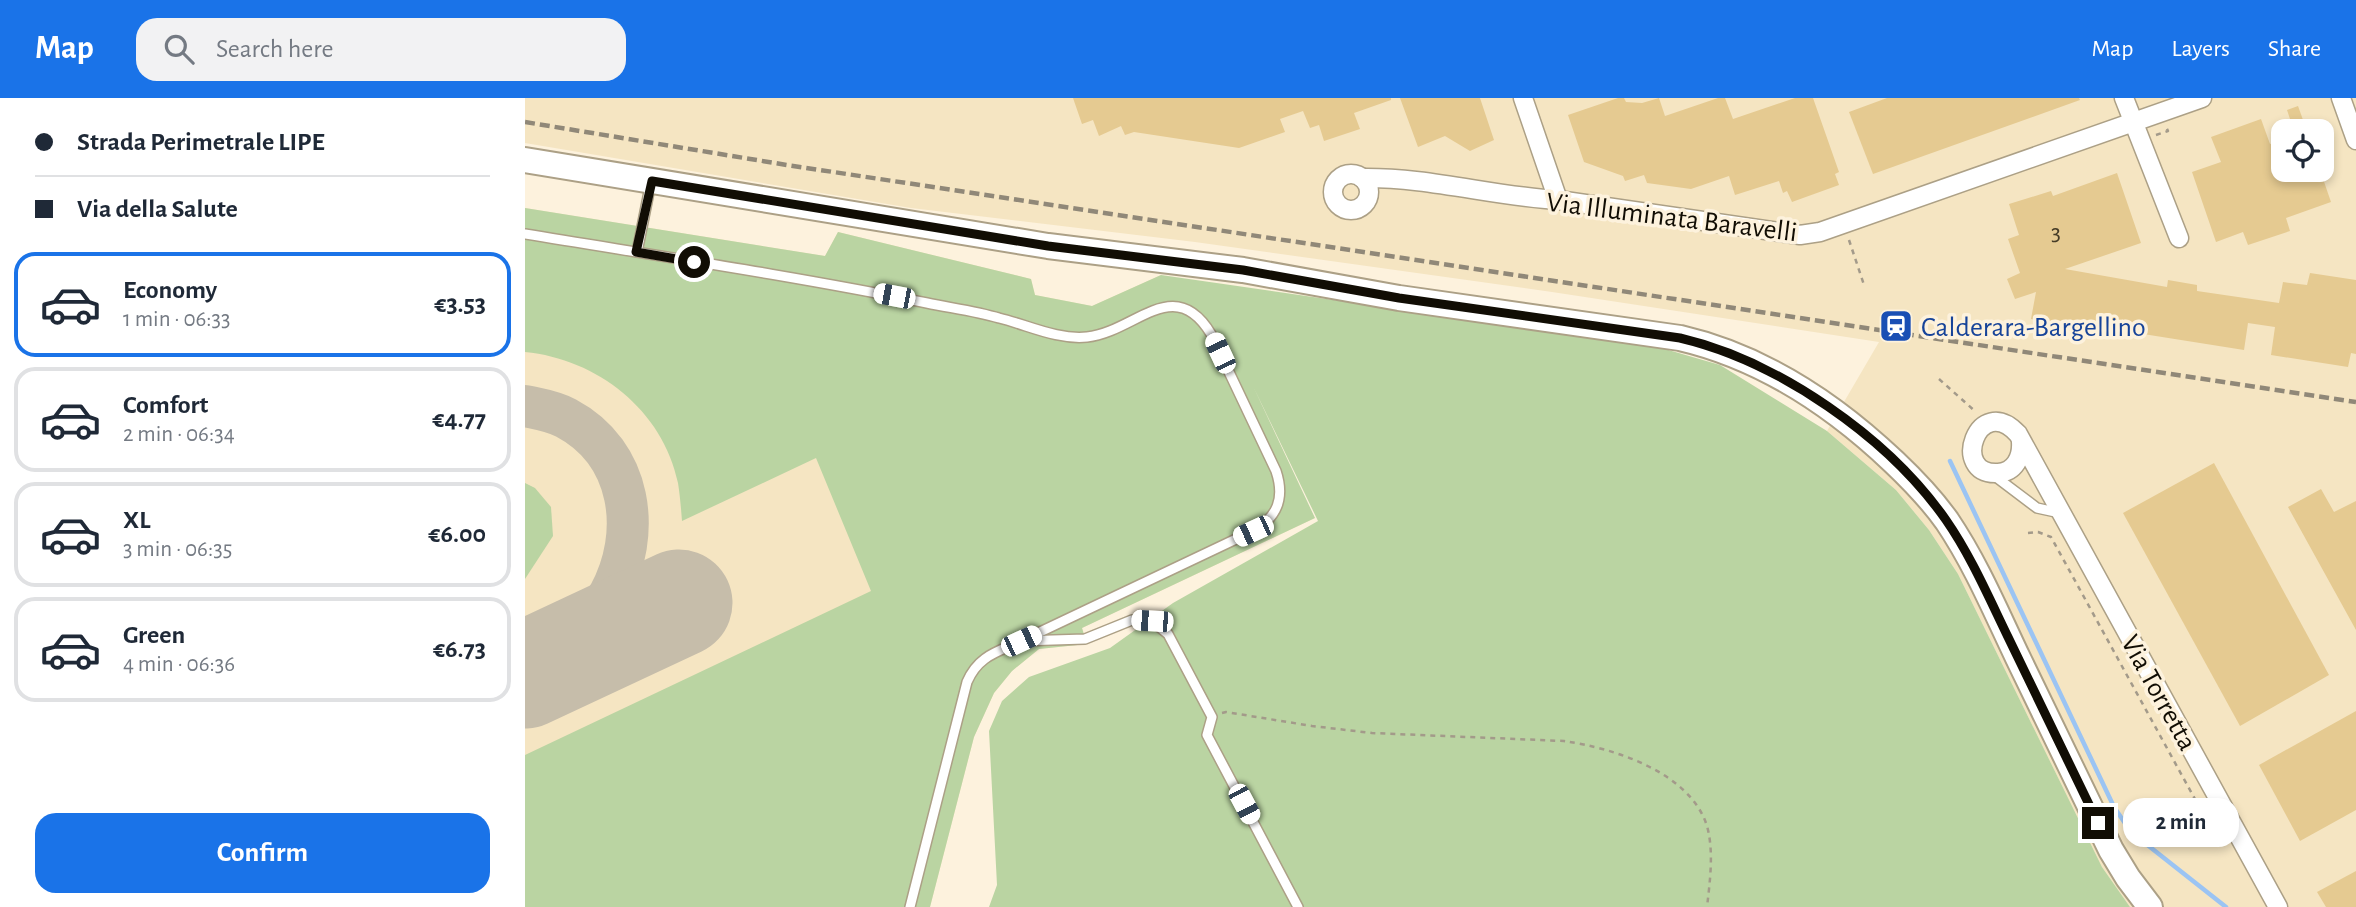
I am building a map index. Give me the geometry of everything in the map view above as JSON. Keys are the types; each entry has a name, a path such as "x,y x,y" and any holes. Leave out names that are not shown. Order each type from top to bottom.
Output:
{"street":[{"path":"1523,98 1558,200"},
{"path":"2124,98 2179,238"},
{"name":"Via Illuminata Baravelli","path":"1362,178 1394,177 1800,235 1820,232 2202,98"},
{"path":"2341,98 2356,141"},
{"path":"525,160 1048,246 1243,270 1412,299 1680,338 1734,355 1818,399 1866,435 1904,471 1946,519 1986,590 2111,850 2150,907"},
{"path":"1989,424 1976,434 1971,449 1977,464 1990,473 2011,469 2020,458 2021,442"},
{"name":"Via Torretta","path":"1989,424 2005,424 2018,434 2278,907"},
{"path":"2011,469 2027,471 2043,478"}],"lane":[{"path":"636,252 652,181"},
{"path":"525,234 886,295 999,318 1073,338 1098,335 1168,305 1185,307 1199,317 1211,334 1276,471 1281,492 1277,510 1264,525 1253,531 983,659 972,672 910,907"},
{"path":"1990,473 2037,508 2062,513"},
{"path":"1021,641 1085,639 1132,620 1152,621 1168,634 1212,717 1207,735 1298,907"}],"path":[{"path":"1848,238 1864,285"},
{"path":"1940,379 1989,424"},
{"path":"2028,533 2038,532 2051,537 2207,821 2214,828"},
{"path":"1212,717 1226,712 1372,733 1564,741 1608,750 1638,760 1669,779 1701,813 1706,824 1710,849 1707,907"}],"shaded area":[{"path":"525,98 2356,98 2356,907 2130,907 2102,867 1958,574 1929,530 1896,490 1827,431 1879,342 1552,292 1195,242 911,208 525,143"},
{"path":"525,208 825,256 838,232 1031,279 1035,295 1092,306 1161,275 1315,518 1082,628 1087,644 1039,649 1012,671 994,693 974,737 930,907 525,907"}],"green space":[{"path":"525,208 825,256 838,232 1031,279 1035,295 1092,306 1161,275 1658,347 1720,365 1827,431 1896,490 1929,530 1958,574 2102,867 2130,907 989,907 997,885 989,731 1002,701 1029,677 1110,648 1173,603 1318,521 1253,386 1315,518 1082,628 1087,644 1039,649 1012,671 994,693 974,737 930,907 525,907 525,755 871,591 816,458 682,521 678,483 670,457 658,433 642,411 601,377 577,365 525,352"},
{"path":"525,483 535,488 551,507 553,536 525,579"}],"building":[{"path":"1073,98 1391,100 1354,113 1360,129 1324,141 1319,125 1310,128 1303,111 1280,119 1285,132 1239,148 1134,132 1125,135 1121,126 1099,136 1093,120 1082,124"},
{"path":"1400,98 1480,98 1494,140 1470,151 1445,136 1418,147"},
{"path":"1624,98 1626,102 1642,103 1659,98 1665,116 1725,98 1733,119 1795,98 1813,98 1839,172 1835,174 1839,185 1792,202 1787,191 1783,193 1779,181 1735,195 1729,176 1691,189 1647,183 1644,175 1625,181 1623,176 1584,162 1568,115"},
{"path":"1887,98 2080,100 1873,174 1849,112"},
{"path":"2298,106 2303,119 2290,119 2287,110"},
{"path":"2261,119 2271,144 2271,182 2324,182 2331,202 2286,218 2290,231 2248,245 2243,232 2216,242 2192,172 2221,162 2211,137"},
{"path":"2117,173 2141,243 2065,269 2167,287 2168,280 2197,285 2197,291 2279,303 2283,282 2307,285 2310,273 2356,280 2356,354 2351,353 2348,367 2271,355 2275,327 2248,323 2244,350 2055,320 2055,323 2031,319 2036,292 2015,299 2007,279 2020,273 2008,239 2019,235 2009,204 2051,191 2053,196"},
{"path":"2214,463 2329,675 2240,726 2123,513"},
{"path":"2321,489 2334,512 2356,501 2356,630 2288,507"},
{"path":"2356,711 2356,810 2300,841 2259,765"},
{"path":"2356,871 2356,907 2326,907 2317,892"}],"waterway":[{"path":"1950,461 2114,807 2131,832 2226,907"}],"taxiway":[{"path":"525,406 566,418 588,433 605,452 618,473 625,496 628,521 620,571 609,595 573,638 529,673"}],"runway":[{"path":"525,675 679,603"}],"railway":[{"path":"525,122 787,165 2356,402"}],"place":[{"name":"Calderara-Bargellino","path":"1896,326"}],"route":[{"path":"694,262 636,252 652,181 1048,246 1243,270 1399,298 1680,338 1734,355 1778,376 1847,419 1904,471 1946,519 1986,590 2098,823"}]}
